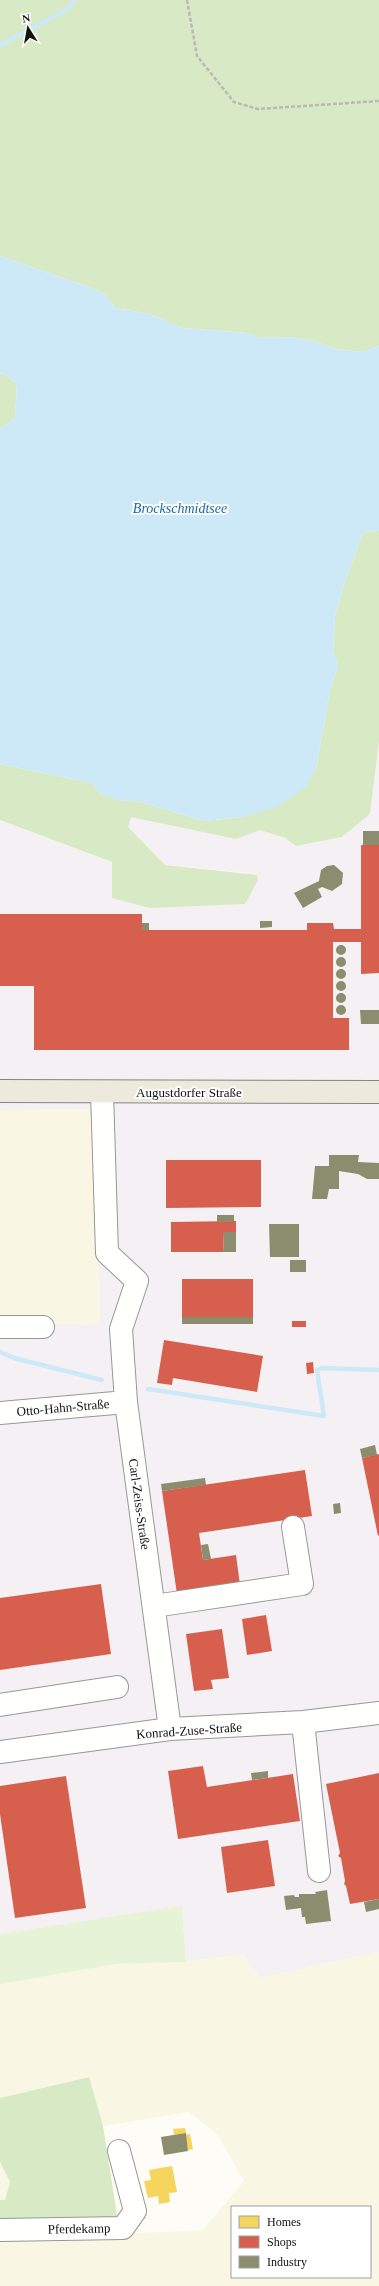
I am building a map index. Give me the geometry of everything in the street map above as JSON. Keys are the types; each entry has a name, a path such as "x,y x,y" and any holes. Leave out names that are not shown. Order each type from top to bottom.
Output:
{"main road":[{"name":"Augustdorfer Straße","path":"0,1091 379,1092"}],"street":[{"name":"Carl-Zeiss-Straße","path":"102,1092 107,1253 137,1281 121,1329 126,1402 170,1729"},
{"path":"0,1327 43,1327"},
{"name":"Otto-Hahn-Straße","path":"0,1413 126,1402"},
{"path":"154,1606 302,1584 293,1527"},
{"path":"0,1705 118,1687"},
{"name":"Konrad-Zuse-Straße","path":"0,1752 170,1729 303,1722 379,1713"},
{"path":"303,1722 320,1871"},
{"name":"Pferdekamp","path":"0,2230 123,2228 135,2211 119,2151"}],"path":[{"path":"187,0 197,56 234,102 258,109 379,101"}],"shaded area":[{"path":"379,742 379,1952 260,1978 243,1954 186,1962 182,1907 0,1934 0,1323 100,1324 96,1109 0,1110 0,820 112,862 250,873 165,865 128,827 131,816 235,839 260,830 285,838 296,846 342,837 370,814"},
{"path":"96,1109 100,1325 0,1323 0,1110"},
{"path":"379,1952 379,2286 0,2286 0,2236 202,2231 244,2181 217,2134 189,2112 103,2126 88,2077 0,2098 0,1984 117,1964 186,1962 243,1954 260,1978"},
{"path":"0,2162 10,2182 5,2200 0,2200"}],"green space":[{"path":"0,0 379,0 379,346 361,352 335,349 314,341 290,337 259,338 247,333 182,328 150,314 115,308 104,294 92,288 0,256"},
{"path":"3,373 17,384 15,418 0,429 0,374"},
{"path":"379,530 379,742 370,814 342,837 296,846 285,838 260,830 236,839 131,817 128,827 165,865 257,875 258,880 245,904 150,908 112,898 112,862 0,820 0,764 92,783 100,794 122,801 137,801 204,821 243,817 254,813 316,769 330,690 338,665 333,651 335,616 344,584 363,533"},
{"path":"182,1906 186,1962 117,1964 0,1984 0,1934"},
{"path":"89,2077 103,2126 118,2221 0,2224 0,2200 5,2200 10,2182 0,2162 0,2098"}],"water":[{"name":"Brockschmidtsee","path":"0,256 92,288 104,294 115,308 150,314 182,328 247,333 259,338 290,337 314,341 335,349 361,352 379,346 379,530 363,533 344,584 335,616 333,651 338,665 330,690 316,769 305,788 276,807 243,817 204,821 137,801 122,801 100,794 92,783 0,764 0,429 15,418 17,384 3,373 0,374"}],"building: Homes":[{"path":"185,2128 186,2133 174,2135 173,2129"},
{"path":"190,2134 193,2149 188,2150 186,2135"},
{"path":"172,2166 177,2192 169,2193 170,2202 159,2204 158,2196 148,2198 144,2181 151,2180 149,2170"}],"building: Shops":[{"path":"361,845 379,845 379,973 361,974 361,942 333,942 333,1018 349,1018 349,1050 34,1050 34,986 0,986 0,914 142,914 142,930 307,930 307,923 333,923 334,929 361,929"},
{"path":"166,1160 261,1160 261,1207 166,1208"},
{"path":"236,1221 236,1232 224,1232 223,1252 171,1252 171,1222"},
{"path":"182,1279 253,1279 253,1317 182,1317"},
{"path":"292,1321 306,1321 306,1327 292,1327"},
{"path":"164,1340 263,1356 257,1392 173,1378 172,1385 157,1383"},
{"path":"313,1362 314,1373 307,1374 306,1363"},
{"path":"379,1454 379,1535 378,1536 362,1458"},
{"path":"305,1470 312,1516 199,1533 203,1560 236,1555 240,1585 177,1594 162,1491"},
{"path":"101,1584 111,1654 0,1670 0,1598"},
{"path":"266,1615 272,1651 247,1655 242,1619"},
{"path":"222,1629 229,1678 211,1680 213,1689 194,1691 186,1634"},
{"path":"203,1766 207,1787 293,1774 300,1821 178,1839 168,1771"},
{"path":"379,1773 379,1899 350,1904 346,1886 344,1884 345,1881 341,1858 338,1856 340,1853 326,1784"},
{"path":"66,1776 86,1908 15,1918 0,1814 0,1786"},
{"path":"268,1840 275,1886 227,1893 221,1847"}],"building: Industry":[{"path":"363,831 379,831 379,845 363,845"},
{"path":"334,865 343,873 342,884 332,891 322,887 318,889 322,897 303,908 294,893 319,881 321,870 327,866"},
{"path":"260,921 272,921 272,927 260,928"},
{"path":"142,923 149,923 149,930 142,930"},
{"path":"339,945 343,945 345,946 345,954 339,955 336,952 336,948"},
{"path":"339,957 343,957 345,958 345,966 339,967 336,964 336,960"},
{"path":"339,969 343,969 345,970 345,978 339,979 336,976 336,972"},
{"path":"339,981 343,981 345,982 345,990 339,991 336,988 336,984"},
{"path":"339,993 343,993 346,998 343,1003 339,1003 336,1000 336,996"},
{"path":"339,1005 343,1005 345,1006 345,1014 339,1015 336,1012 336,1008"},
{"path":"360,1010 379,1010 379,1024 361,1024"},
{"path":"329,1155 359,1155 358,1162 379,1163 379,1179 367,1179 358,1174 339,1171 339,1189 329,1189 327,1199 312,1199 315,1166 329,1166"},
{"path":"217,1215 234,1215 234,1221 217,1222"},
{"path":"269,1224 299,1224 299,1257 270,1257"},
{"path":"224,1232 236,1232 236,1252 223,1252"},
{"path":"290,1260 306,1260 306,1272 290,1272"},
{"path":"182,1317 253,1317 253,1324 182,1324"},
{"path":"375,1445 377,1455 362,1458 360,1449"},
{"path":"205,1478 206,1485 162,1491 161,1484"},
{"path":"340,1503 341,1513 334,1514 333,1504"},
{"path":"208,1544 211,1559 203,1560 201,1545"},
{"path":"268,1771 268,1778 252,1780 251,1773"},
{"path":"327,1890 331,1921 306,1924 305,1917 302,1917 301,1908 286,1910 284,1896 294,1895 295,1897 299,1897 299,1894 316,1894 315,1892"},
{"path":"379,1899 379,1909 366,1912 364,1902"},
{"path":"186,2133 188,2151 164,2155 161,2137"}],"waterway":[{"path":"0,45 61,13 70,7 74,0"},
{"path":"0,1352 14,1358 102,1380"},
{"path":"148,1389 324,1416 317,1370 322,1368 379,1370"}]}
